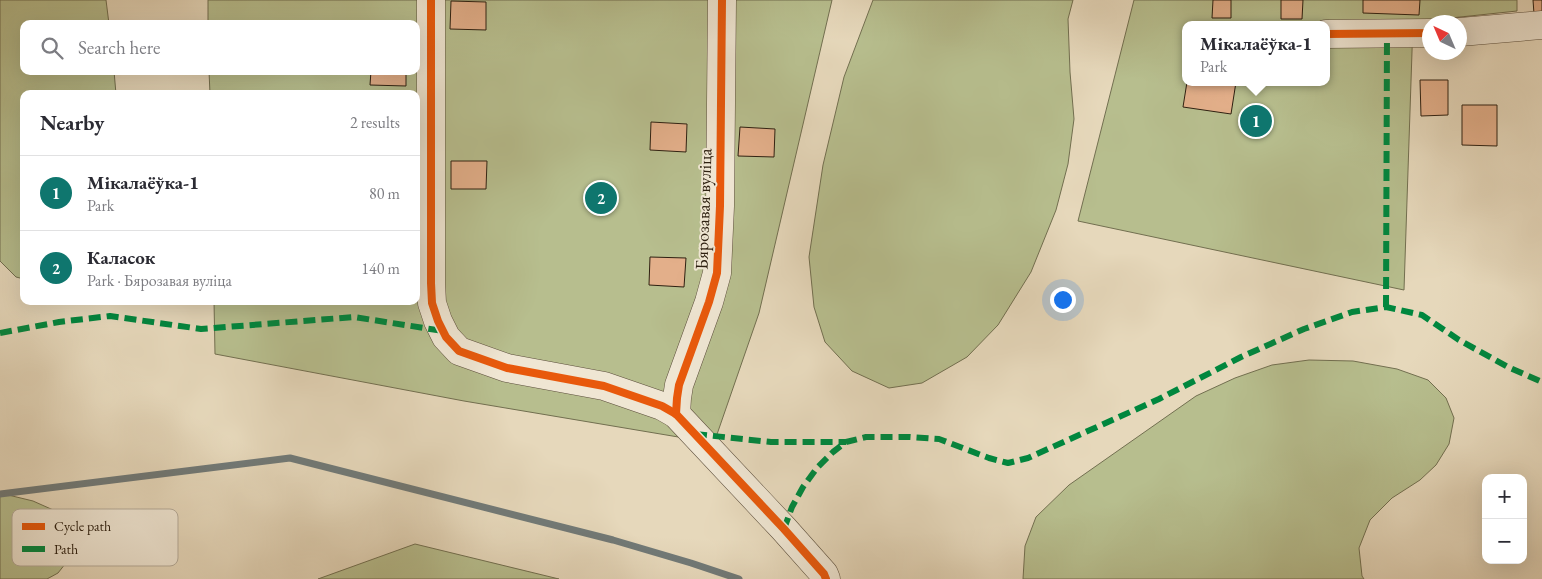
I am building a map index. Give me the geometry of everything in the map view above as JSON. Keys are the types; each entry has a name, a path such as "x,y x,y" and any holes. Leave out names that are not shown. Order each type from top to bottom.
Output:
{"street":[{"path":"431,0 432,304 446,337 459,351 508,368 604,386 662,406 676,414 784,529 824,574 826,579"},
{"name":"Бярозавая вуліца","path":"676,414 680,385 709,302 717,273 720,206 722,0"},
{"path":"1467,31 1532,25"},
{"path":"1330,34 1422,33"}],"green space":[{"path":"0,0 106,0 108,20 20,20 20,75 114,75 116,90 20,90 20,278 16,277 0,261"},
{"path":"208,0 832,0 759,313 714,443 464,401 215,354 214,305 420,305 420,90 210,90 209,75 420,75 420,20 208,20"},
{"path":"873,0 1073,0 1068,19 1074,119 1068,164 1056,210 1031,272 998,325 967,357 922,383 889,388 852,371 825,342 814,307 809,257 823,165 844,77"},
{"path":"1134,0 1517,0 1517,11 1467,16 1422,15 1422,21 1413,22 1404,290 1078,221"},
{"path":"1309,360 1353,361 1397,369 1428,380 1446,398 1454,418 1449,444 1436,465 1420,480 1392,498 1370,520 1359,548 1364,579 1023,579 1025,546 1036,517 1069,485 1196,396 1235,378 1272,365"},
{"path":"0,493 33,501 51,509 12,509 12,566 64,566 58,573 47,579 0,579"},
{"path":"415,544 559,579 318,579"}],"building":[{"path":"1213,0 1231,0 1231,18 1212,18"},
{"path":"1281,0 1303,0 1302,19 1281,19"},
{"path":"1363,0 1420,0 1419,15 1363,13"},
{"path":"1533,0 1542,0 1542,14 1534,14"},
{"path":"451,1 486,2 486,30 450,29"},
{"path":"371,75 406,75 406,86 370,85"},
{"path":"1420,80 1448,80 1448,115 1421,116"},
{"path":"1186,86 1235,86 1231,114 1183,107"},
{"path":"1462,105 1497,105 1497,146 1462,145"},
{"path":"651,122 687,124 686,152 650,150"},
{"path":"740,127 775,129 774,157 738,156"},
{"path":"451,161 487,161 486,189 451,189"},
{"path":"650,257 686,258 684,287 649,285"}],"waterway":[{"path":"0,494 290,458 613,540 739,579"}],"marked path":[{"path":"1386,307 1387,33"},
{"path":"784,529 792,507 803,487 817,468 846,442 866,437 939,439 989,458 1008,463 1028,458 1159,399 1241,357 1304,329 1352,312 1386,307 1422,315 1459,340 1508,367 1542,382"},
{"path":"0,333 59,322 110,316 201,329 354,317 443,331"},
{"path":"695,434 771,442 846,442"}],"cycle path":[{"path":"431,0 431,283 432,303 446,337 459,351 507,368 604,386 662,406 676,414 784,529 824,574 826,579"},
{"path":"676,414 679,385 709,302 717,273 720,206 722,0"},
{"path":"1330,34 1422,33"}],"place":[{"name":"Мікалаёўка-1","path":"1256,121"},
{"name":"Каласок","path":"601,198"}]}
